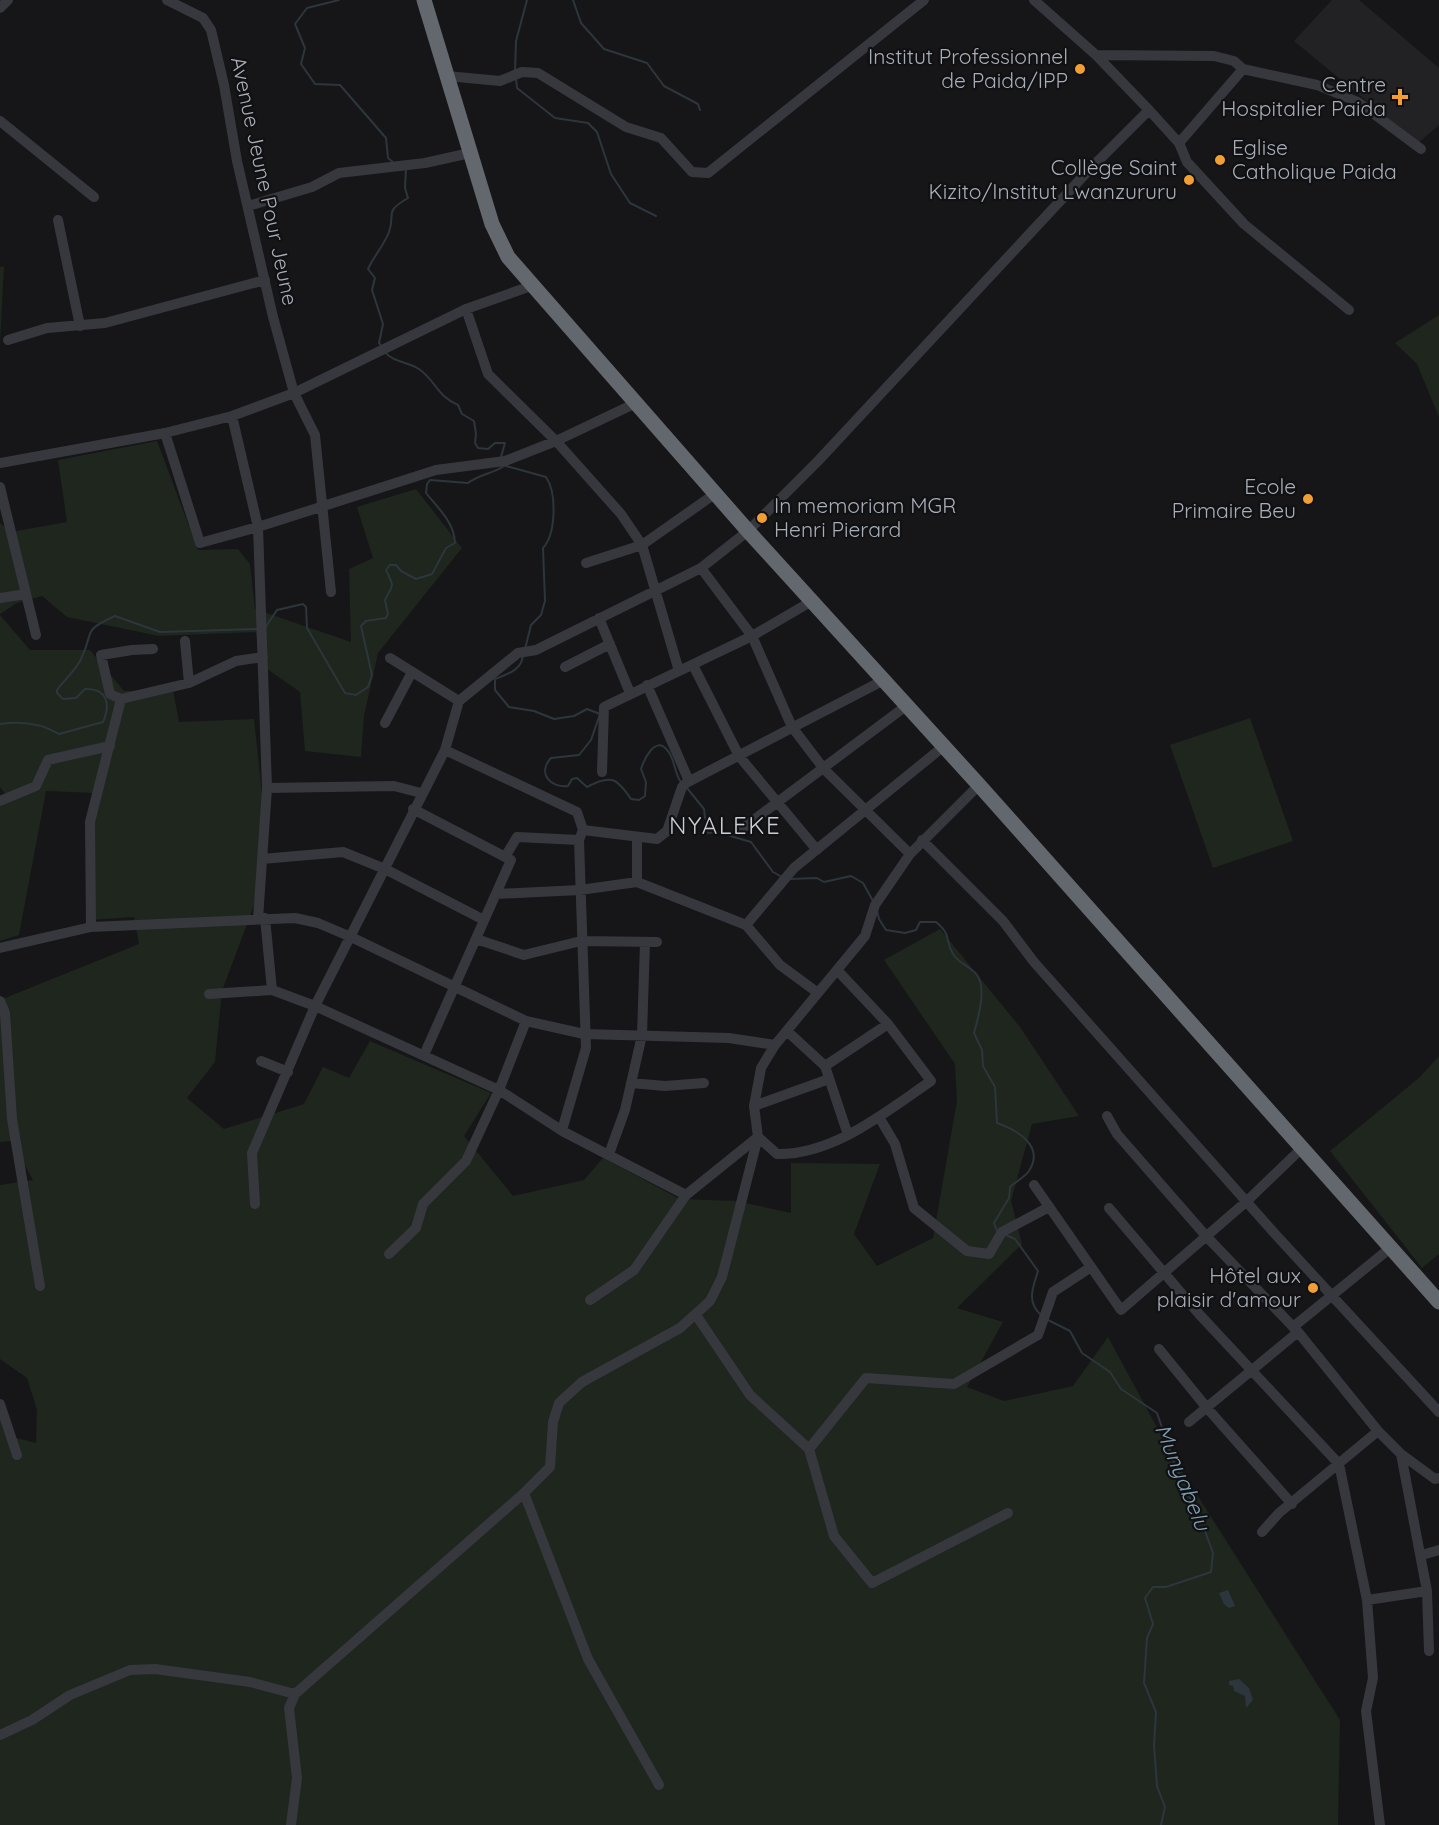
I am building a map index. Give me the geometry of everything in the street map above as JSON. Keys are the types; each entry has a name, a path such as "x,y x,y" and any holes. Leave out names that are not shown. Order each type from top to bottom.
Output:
{"highway":[{"path":"424,0 492,224 508,257 531,286 748,531 979,785 1303,1147 1389,1249 1439,1302"}],"street":[{"path":"0,8 8,0"},
{"name":"Avenue Jeune Pour Jeune","path":"167,0 203,18 212,30 237,160 294,393 315,435 331,592"},
{"path":"447,76 500,81 522,72 538,73 626,127 661,138 692,172 708,173 924,0"},
{"path":"1034,0 1096,55 1149,110 1179,143 1187,162 1245,224 1349,310"},
{"path":"1096,55 1214,56 1234,61 1243,69 1317,85 1358,102 1421,149"},
{"path":"1179,143 1243,69"},
{"path":"255,1204 252,1153 315,1006 421,793 445,750 459,701 523,652 536,651 701,568 748,531 818,461 1089,170 1149,110"},
{"path":"0,121 94,197"},
{"path":"248,206 312,187 339,173 425,163 470,153"},
{"path":"58,220 80,326"},
{"path":"8,340 47,328 105,323 266,280"},
{"path":"0,463 165,433 232,416 294,393 466,309 531,286"},
{"path":"466,309 488,374 556,441 621,514 642,545 679,671"},
{"path":"165,433 200,543 258,527 436,470 501,461 556,441 636,403"},
{"path":"232,416 258,527 267,788 262,859 262,918 272,990"},
{"path":"0,486 36,635"},
{"path":"586,563 642,545 716,493"},
{"path":"701,568 752,636 792,727 824,769 910,854"},
{"path":"0,598 26,594"},
{"path":"602,772 604,707 752,636 812,601"},
{"path":"599,618 630,693"},
{"path":"185,641 189,683"},
{"path":"566,667 610,644"},
{"path":"153,649 101,655 110,694 121,699 189,683 236,661 263,657"},
{"path":"390,658 459,701"},
{"path":"693,665 739,756 776,804 817,850"},
{"path":"384,723 412,672"},
{"path":"505,857 517,837 581,835 657,839 667,831 686,784 884,680"},
{"path":"646,685 686,784"},
{"path":"91,927 90,822 121,699"},
{"path":"743,828 906,706"},
{"path":"2,796 36,786 48,759 110,746"},
{"path":"746,925 794,868 944,746"},
{"path":"445,750 577,812 581,835 581,941 586,1048 562,1130"},
{"path":"291,1825 297,1778 289,1708 295,1694 524,1493 550,1467 553,1422 559,1403 582,1382 680,1328 710,1301 722,1277 758,1137 754,1106 761,1068 775,1045 865,936 875,905 910,854 979,785"},
{"path":"267,788 394,786 421,793"},
{"path":"413,809 511,860 424,1055"},
{"path":"637,837 637,882"},
{"path":"922,840 1003,921 1034,962 1333,1294 1412,1386 1439,1412"},
{"path":"262,859 343,852 385,869 484,920"},
{"path":"496,894 580,890 637,882 746,925 780,965 818,993"},
{"path":"0,948 91,927 295,918 318,923 351,937 526,1021 584,1034 729,1038 775,1045"},
{"path":"476,939 524,955 581,941 657,942"},
{"path":"609,1154 625,1110 642,1035 645,942"},
{"path":"758,1137 777,1154 799,1155 848,1135 879,1117 931,1081 888,1024 838,971"},
{"path":"209,994 272,990 315,1006 499,1090 562,1130 686,1195"},
{"path":"0,1001 5,1013 12,1119 39,1286"},
{"path":"389,1254 416,1228 423,1204 466,1161 499,1090 526,1021"},
{"path":"825,1066 888,1024"},
{"path":"787,1031 825,1066 848,1135"},
{"path":"261,1061 288,1071"},
{"path":"754,1106 829,1079"},
{"path":"631,1083 664,1086 704,1083"},
{"path":"1107,1116 1117,1134 1206,1236 1296,1330 1378,1431 1401,1454 1435,1479 1439,1478"},
{"path":"879,1117 895,1144 914,1208 967,1251 989,1254 1001,1233 1049,1207"},
{"path":"590,1300 634,1270 686,1195 758,1137"},
{"path":"1034,1185 1121,1311 1247,1201 1303,1147"},
{"path":"1109,1208 1163,1274 1251,1372 1339,1464 1367,1600 1373,1678 1366,1711 1380,1825"},
{"path":"1189,1422 1251,1372 1333,1294 1389,1249"},
{"path":"809,1449 866,1378 954,1384 1038,1335 1053,1292 1091,1268"},
{"path":"696,1316 750,1395 809,1449 834,1536 872,1583 1008,1513"},
{"path":"1160,1349 1207,1408 1292,1504"},
{"path":"0,1404 17,1455"},
{"path":"1262,1532 1279,1513 1378,1431"},
{"path":"1401,1454 1422,1555 1427,1591 1429,1651"},
{"path":"524,1493 588,1659 659,1785"},
{"path":"1422,1555 1439,1550"},
{"path":"1367,1600 1427,1591"},
{"path":"0,1735 32,1720 70,1695 130,1670 155,1670 250,1682 295,1694"}],"shaded area":[{"name":"Centre Hospitalier Paida","path":"1332,0 1359,0 1439,68 1439,125 1418,143 1294,41"},
{"path":"4,266 0,343 0,267"},
{"path":"1439,315 1439,417 1417,364 1395,343"},
{"path":"157,441 198,550 238,549 250,564 255,609 351,642 349,569 373,558 357,507 416,489 462,548 378,653 364,716 361,757 305,751 300,692 260,664 256,632 159,636 67,617 42,596 17,603 0,614 0,523 11,532 67,522 58,460"},
{"path":"0,615 30,650 90,650 124,691 173,690 179,722 254,719 262,794 256,900 222,991 215,1062 187,1098 224,1129 304,1104 323,1067 349,1078 370,1041 491,1093 464,1136 513,1196 584,1180 603,1158 680,1199 736,1201 791,1213 791,1163 880,1164 854,1234 877,1266 933,1238 957,1101 955,1064 884,960 940,929 1020,1027 1079,1116 1032,1124 1011,1201 1022,1244 957,1308 1003,1322 967,1387 1004,1401 1073,1386 1108,1337 1173,1457 1340,1720 1338,1825 0,1825 0,1418 5,1435 36,1443 37,1410 27,1378 0,1359 0,1185 33,1180 11,1141 0,1142 0,1000 139,944 134,917 91,920 95,793 46,791 19,935 0,941 0,798 6,795 0,787"},
{"path":"1250,718 1293,841 1213,868 1170,745"},
{"path":"1439,1056 1439,1254 1422,1268 1330,1151 1420,1077"},
{"path":"1228,1590 1235,1606 1229,1608 1224,1604 1219,1593"},
{"path":"1239,1679 1249,1688 1253,1700 1246,1708 1245,1696 1234,1691 1233,1686 1229,1685 1229,1681"}],"waterway":[{"name":"Munyabelu","path":"339,0 307,8 295,24 305,48 301,64 315,84 340,85 386,138 388,158 394,163"},
{"path":"515,70 516,41 527,0"},
{"path":"573,0 581,23 604,49 647,63 664,86 698,104 700,110"},
{"path":"516,78 517,88 555,118 588,123 597,132 611,174 630,203 656,216"},
{"name":"Munyabelu","path":"382,347 379,343 383,324 372,290 375,278 368,269 389,232 393,210 408,198 405,188 406,168"},
{"name":"Munyabelu","path":"385,352 392,358 419,369 445,397 458,405 462,414 474,421 475,443 478,448 488,449 495,443 505,443 501,457"},
{"path":"265,628 277,610 303,604 306,607 307,628 345,693 356,695 368,687 372,675 361,626 366,621 386,618 388,614 385,600 392,586 386,570 390,565 396,565 401,571 416,579 432,574 446,548 455,543 449,522 426,493 427,484 430,480 468,483 504,466"},
{"name":"Munyabelu","path":"506,466 546,477 552,493 553,524 543,548 545,601 541,615 531,625 525,649"},
{"path":"0,724 31,724 59,734 103,722 107,703 98,691 85,689 76,698 63,699 57,690 79,663 93,629 115,616 160,632 257,629"},
{"name":"Munyabelu","path":"523,655 517,668 495,679 495,690 509,707 534,711 554,719 574,716 587,709 600,714 591,740 579,755 551,758 545,769 545,774 551,782 568,786 572,779 577,778 587,787 602,780 613,780 622,786 631,799 639,800 645,796 646,782 641,769 651,750 658,745 663,746 670,753 681,782"},
{"name":"Munyabelu","path":"687,788 704,809 705,818 711,823 707,830 708,833 717,832 751,842 773,872 782,877"},
{"name":"Munyabelu","path":"789,879 817,878 824,882 851,876 863,883 873,901"},
{"name":"Munyabelu","path":"877,911 886,930 905,933 916,930 920,922 936,922 945,931 955,957 974,972 980,981 982,996 974,1033 982,1050 983,1066 995,1087 997,1123 1013,1130 1026,1140 1034,1154 1029,1171 1010,1187 1009,1198 994,1223 997,1231"},
{"name":"Munyabelu","path":"1006,1235 1015,1239 1038,1271 1032,1300 1041,1315"},
{"name":"Munyabelu","path":"1048,1320 1070,1331 1082,1353 1110,1372 1121,1389 1157,1413 1177,1471 1189,1485 1189,1496 1201,1523"},
{"name":"Munyabelu","path":"1161,1825 1165,1807 1157,1786 1154,1745 1156,1712 1144,1683 1147,1638 1153,1624 1145,1598 1153,1587 1166,1587 1211,1572 1213,1553 1205,1531"}],"place":[{"name":"Institut Professionnel de Paida/IPP","path":"1080,69"},
{"name":"Centre Hospitalier Paida","path":"1400,97"},
{"name":"Eglise Catholique Paida","path":"1220,160"},
{"name":"Collège Saint Kizito/Institut Lwanzururu","path":"1189,180"},
{"name":"Ecole Primaire Beu","path":"1308,499"},
{"name":"In memoriam MGR Henri Pierard","path":"762,518"},
{"name":"Hôtel aux plaisir d'amour","path":"1313,1288"}],"district":[{"name":"NYALEKE","path":"725,826"}]}
